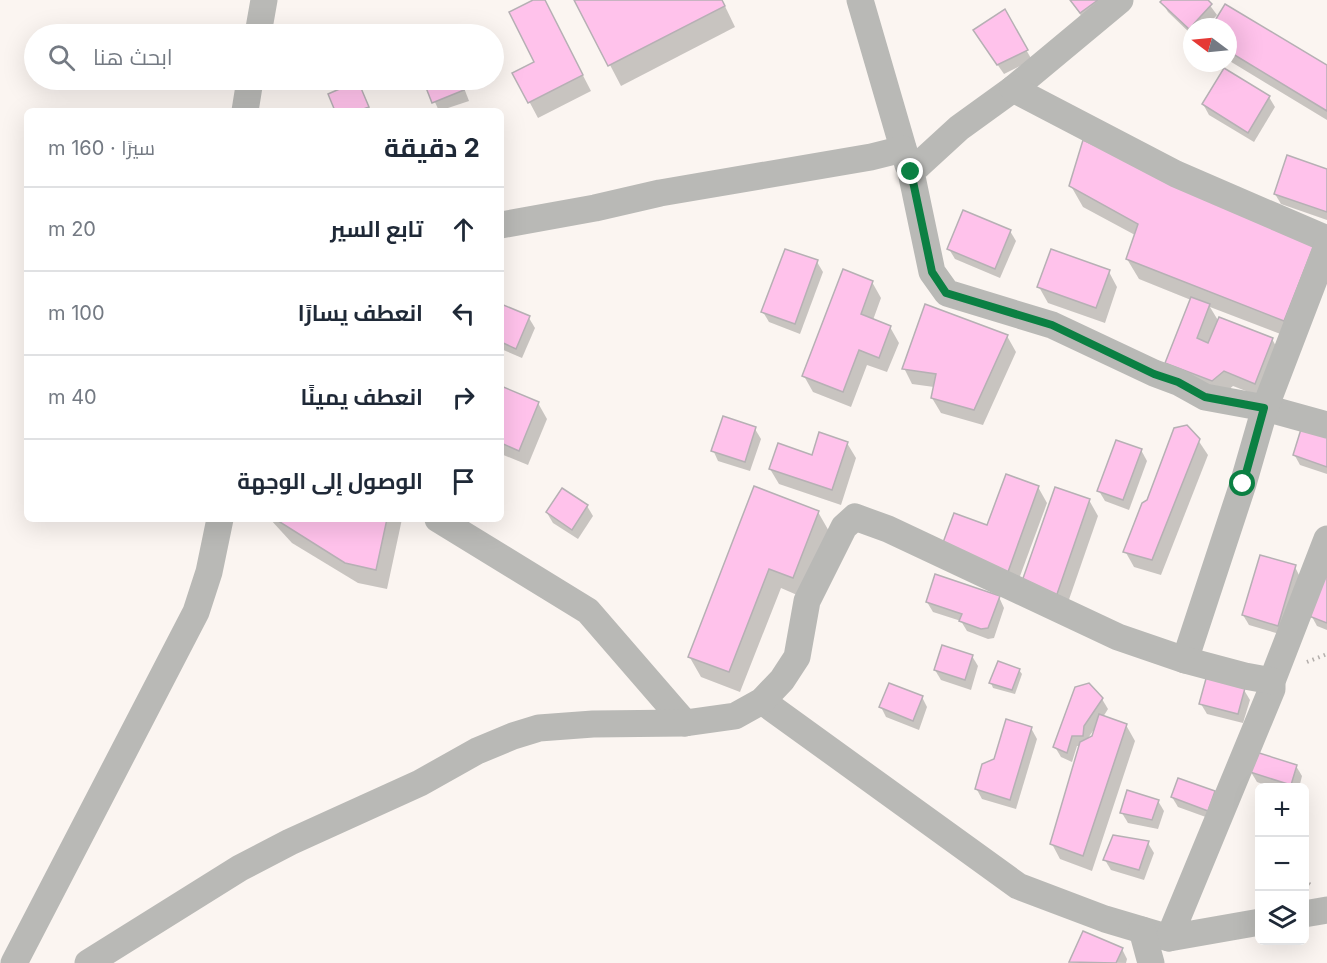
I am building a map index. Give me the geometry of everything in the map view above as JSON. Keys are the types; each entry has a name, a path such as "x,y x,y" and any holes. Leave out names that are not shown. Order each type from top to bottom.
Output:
{"street":[{"path":"260,24 264,0"},
{"path":"860,0 907,160 932,272 946,293 1052,325 1154,374 1178,382 1205,397 1264,408 1327,425"},
{"path":"504,224 595,208 660,193 871,157 907,160 959,128 1013,89 1120,0"},
{"path":"1013,89 1176,174 1327,239"},
{"path":"245,108 248,90"},
{"path":"1185,660 1243,484 1264,408 1327,246"},
{"path":"88,963 240,868 290,842 420,783 477,751 513,736 539,728 593,724 685,723 735,716 762,701 782,680 797,657 807,601 844,527 855,517 888,529 1118,637 1185,660 1272,681"},
{"path":"14,963 196,612 209,572 219,522"},
{"path":"443,522 588,611 685,723"},
{"path":"1169,938 1272,689 1272,681 1327,539"},
{"path":"762,701 1018,885 1105,919 1169,938 1255,923"},
{"path":"1309,913 1327,910"},
{"path":"1142,930 1151,963"}],"building":[{"path":"533,0 545,0 583,75 528,103 512,73 534,62 509,12"},
{"path":"574,0 722,0 725,6 608,66"},
{"path":"1070,0 1098,0 1080,13"},
{"path":"1162,0 1208,0 1212,4 1199,18 1183,18 1183,23 1160,2"},
{"path":"1225,4 1327,65 1327,111 1237,56 1237,18 1216,18"},
{"path":"1005,9 1028,50 997,65 973,30"},
{"path":"1222,72 1231,72 1270,96 1248,133 1202,104"},
{"path":"337,90 362,90 369,107 334,108 328,94"},
{"path":"427,90 464,90 432,103"},
{"path":"1083,140 1315,243 1284,321 1126,259 1138,224 1069,186"},
{"path":"1287,155 1327,169 1327,212 1274,194"},
{"path":"963,210 1011,230 995,269 947,249"},
{"path":"785,249 818,260 795,324 761,312"},
{"path":"1051,249 1110,270 1096,308 1037,287"},
{"path":"843,269 873,281 861,314 891,326 879,358 859,350 843,392 802,376"},
{"path":"1191,297 1210,304 1197,338 1208,343 1219,317 1273,338 1255,384 1224,371 1212,381 1165,363"},
{"path":"925,304 1008,335 974,410 931,398 936,374 902,369"},
{"path":"504,305 530,316 516,349 504,343"},
{"path":"504,387 539,402 519,451 504,444"},
{"path":"723,416 756,427 745,462 711,451"},
{"path":"1187,425 1200,439 1152,560 1123,552 1142,503 1147,500 1174,428"},
{"path":"1302,426 1327,432 1327,467 1293,455"},
{"path":"819,432 848,442 832,490 769,469 778,443 812,455"},
{"path":"1116,440 1142,449 1123,500 1097,491"},
{"path":"1006,474 1039,486 1008,572 941,548 954,513 987,525"},
{"path":"754,486 819,511 793,578 769,569 729,672 688,657"},
{"path":"1055,487 1090,499 1056,597 1021,584"},
{"path":"562,488 588,505 572,530 546,512"},
{"path":"280,522 386,522 376,570 345,563"},
{"path":"1260,555 1296,565 1278,626 1242,615"},
{"path":"935,574 1000,596 988,628 981,629 959,621 962,614 926,602"},
{"path":"1325,576 1327,577 1327,623 1309,616"},
{"path":"942,645 973,655 965,680 934,670"},
{"path":"998,661 1020,669 1012,690 989,683"},
{"path":"1207,675 1245,688 1238,714 1199,704"},
{"path":"889,683 923,696 913,721 879,707"},
{"path":"1089,683 1103,698 1084,726 1083,736 1072,736 1067,753 1053,747 1075,687"},
{"path":"1099,714 1127,724 1083,856 1050,844 1080,742 1092,736"},
{"path":"1006,719 1032,727 1010,800 975,789 982,764 994,759"},
{"path":"1256,752 1297,765 1292,783 1250,772"},
{"path":"1178,778 1215,791 1208,811 1171,797"},
{"path":"1127,790 1159,800 1152,820 1120,813"},
{"path":"1113,835 1149,841 1139,870 1103,860"},
{"path":"1083,931 1123,948 1116,963 1069,962"}],"route":[{"path":"911,172 932,272 946,293 1052,325 1154,374 1178,382 1205,397 1264,408 1243,484"}]}
